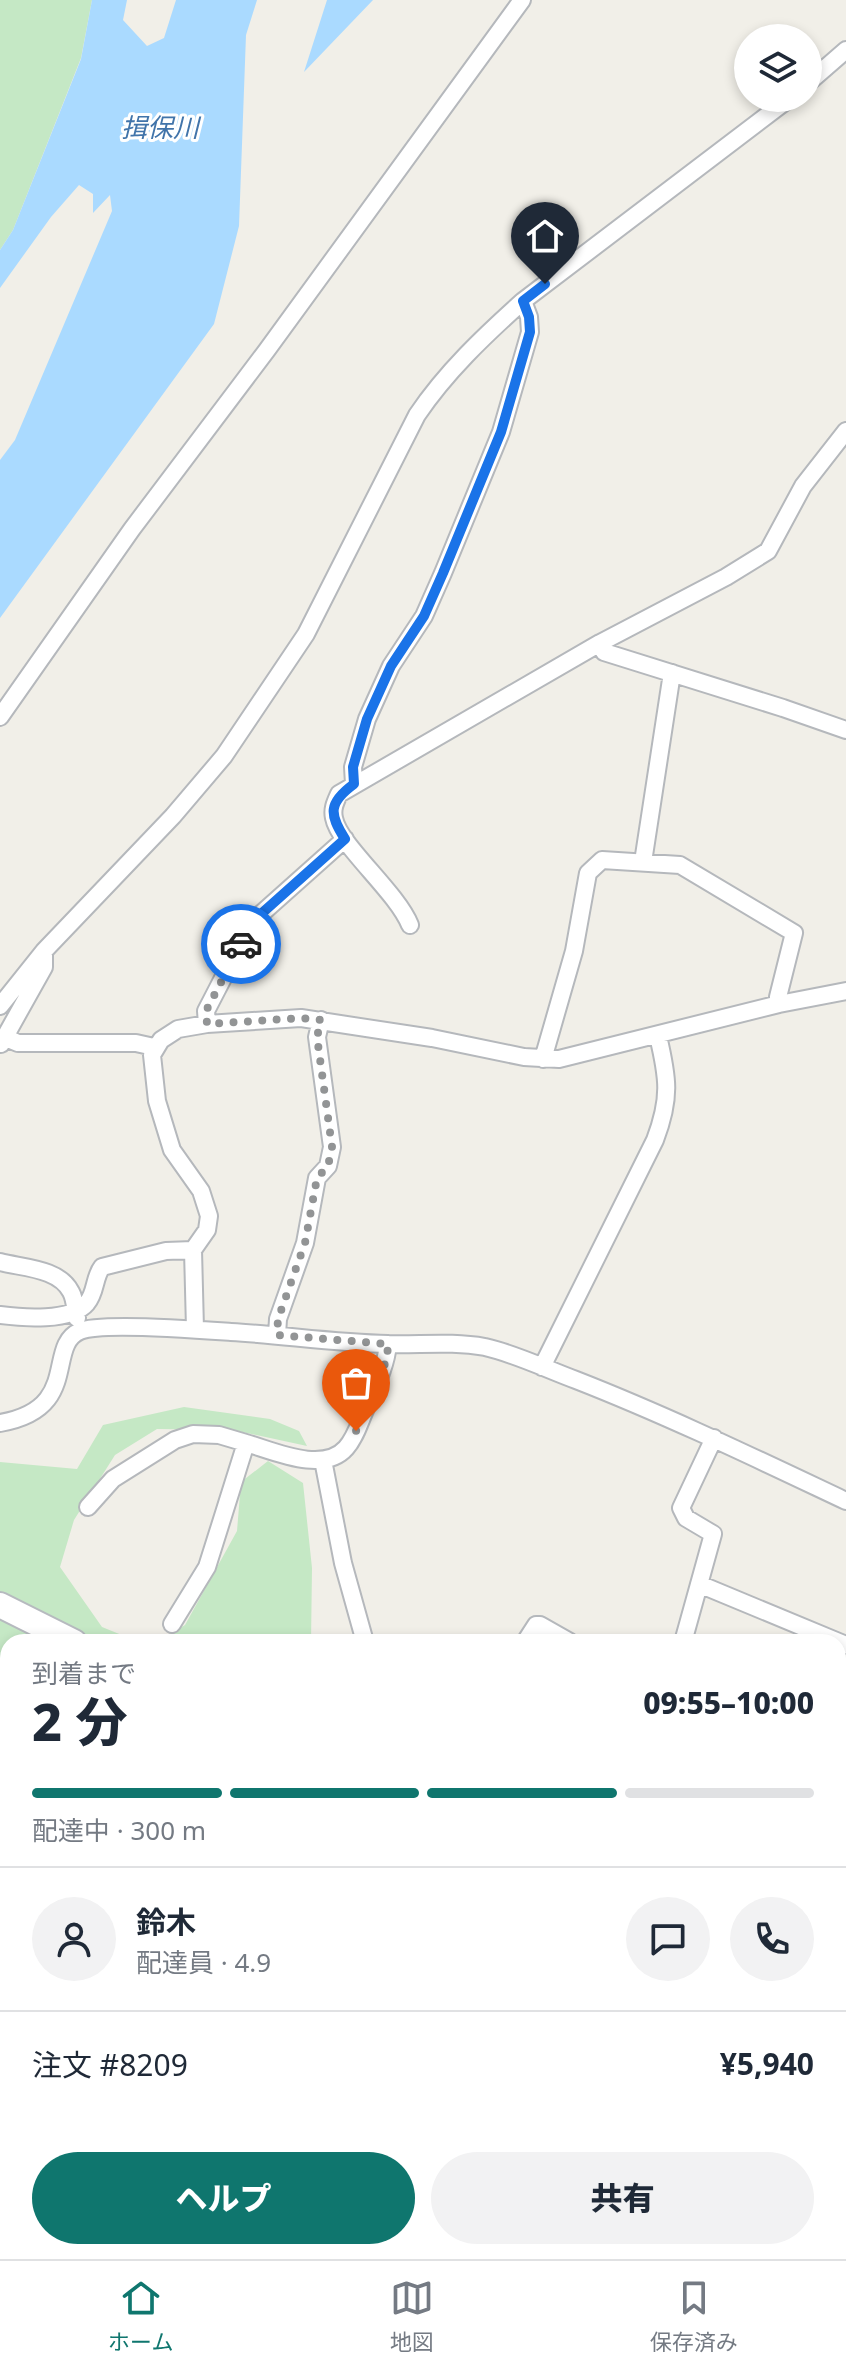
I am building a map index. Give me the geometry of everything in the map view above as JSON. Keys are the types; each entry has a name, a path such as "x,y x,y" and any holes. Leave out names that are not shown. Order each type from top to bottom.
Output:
{"main road":[{"path":"0,1605 58,1634"}],"street":[{"path":"0,717 132,529 267,350 522,0"},
{"path":"822,71 846,50"},
{"path":"0,1006 44,951 173,816 224,756 306,634 417,415 436,387 523,301 772,112"},
{"path":"354,784 353,767 367,719 391,666 424,616 501,432 530,332 523,301"},
{"path":"410,925 395,897 345,839 334,821 333,807 339,794 600,643 726,577 768,551 803,486 846,431"},
{"path":"600,643 604,652 846,730"},
{"path":"643,862 672,673"},
{"path":"207,1024 206,1011 252,922 345,839"},
{"path":"543,1059 574,951 588,873 602,860 680,865 794,933 778,997 779,1004"},
{"path":"44,951 44,967 3,1042 136,1043 154,1047"},
{"path":"195,1329 193,1250 207,1230 209,1216 201,1191 172,1150 157,1101 152,1055 154,1047 178,1029 301,1018 543,1059 559,1059 779,1004 846,991"},
{"path":"277,1335 278,1319 305,1243 317,1178 328,1166 332,1147 317,1037 321,1020"},
{"path":"542,1367 655,1140 663,1118 668,1075 658,1036"},
{"path":"0,1315 34,1320 75,1310 87,1304 102,1267 166,1251 193,1250"},
{"path":"0,1262 53,1274 64,1282 72,1294 80,1331"},
{"path":"0,1423 23,1419 39,1410 58,1381 64,1352 80,1331 97,1328 195,1329 388,1344 436,1343 486,1348 542,1367 652,1410 846,1501"},
{"path":"88,1507 113,1479 175,1440 193,1434 219,1435 297,1457 323,1460 334,1457 347,1447 351,1439 387,1359 388,1344"},
{"path":"685,1634 713,1534 686,1518 681,1508 714,1438"},
{"path":"172,1624 207,1567 246,1443"},
{"path":"323,1460 343,1563 363,1634"},
{"path":"699,1584 819,1634"},
{"path":"530,1634 536,1625 556,1634"}],"green space":[{"path":"0,0 92,0 81,58 13,230 0,250"},
{"path":"184,1407 270,1419 299,1431 307,1446 233,1430 157,1429 115,1455 74,1520 60,1567 102,1627 119,1634 0,1634 0,1462 77,1469 103,1425"},
{"path":"268,1461 303,1483 312,1568 311,1634 170,1634 185,1625 237,1531 241,1482"}],"water":[{"name":"揖保川","path":"92,0 127,0 123,20 147,46 164,38 176,0 257,0 246,35 239,226 214,324 0,618 0,460 15,440 112,211 110,195 93,213 93,194 79,185 51,217 0,288 0,250 13,230 81,59"},
{"path":"327,0 373,0 304,72"}],"way so far":[{"path":"241,944 206,1011 207,1024 301,1018 321,1020 317,1037 332,1147 328,1166 320,1171 317,1178 305,1243 278,1319 277,1335 388,1344 387,1359 356,1431"}],"route":[{"path":"241,944 252,922 345,839 334,821 333,807 339,794 354,784 353,767 367,719 391,666 424,616 501,432 530,332 523,301 545,284"}]}
